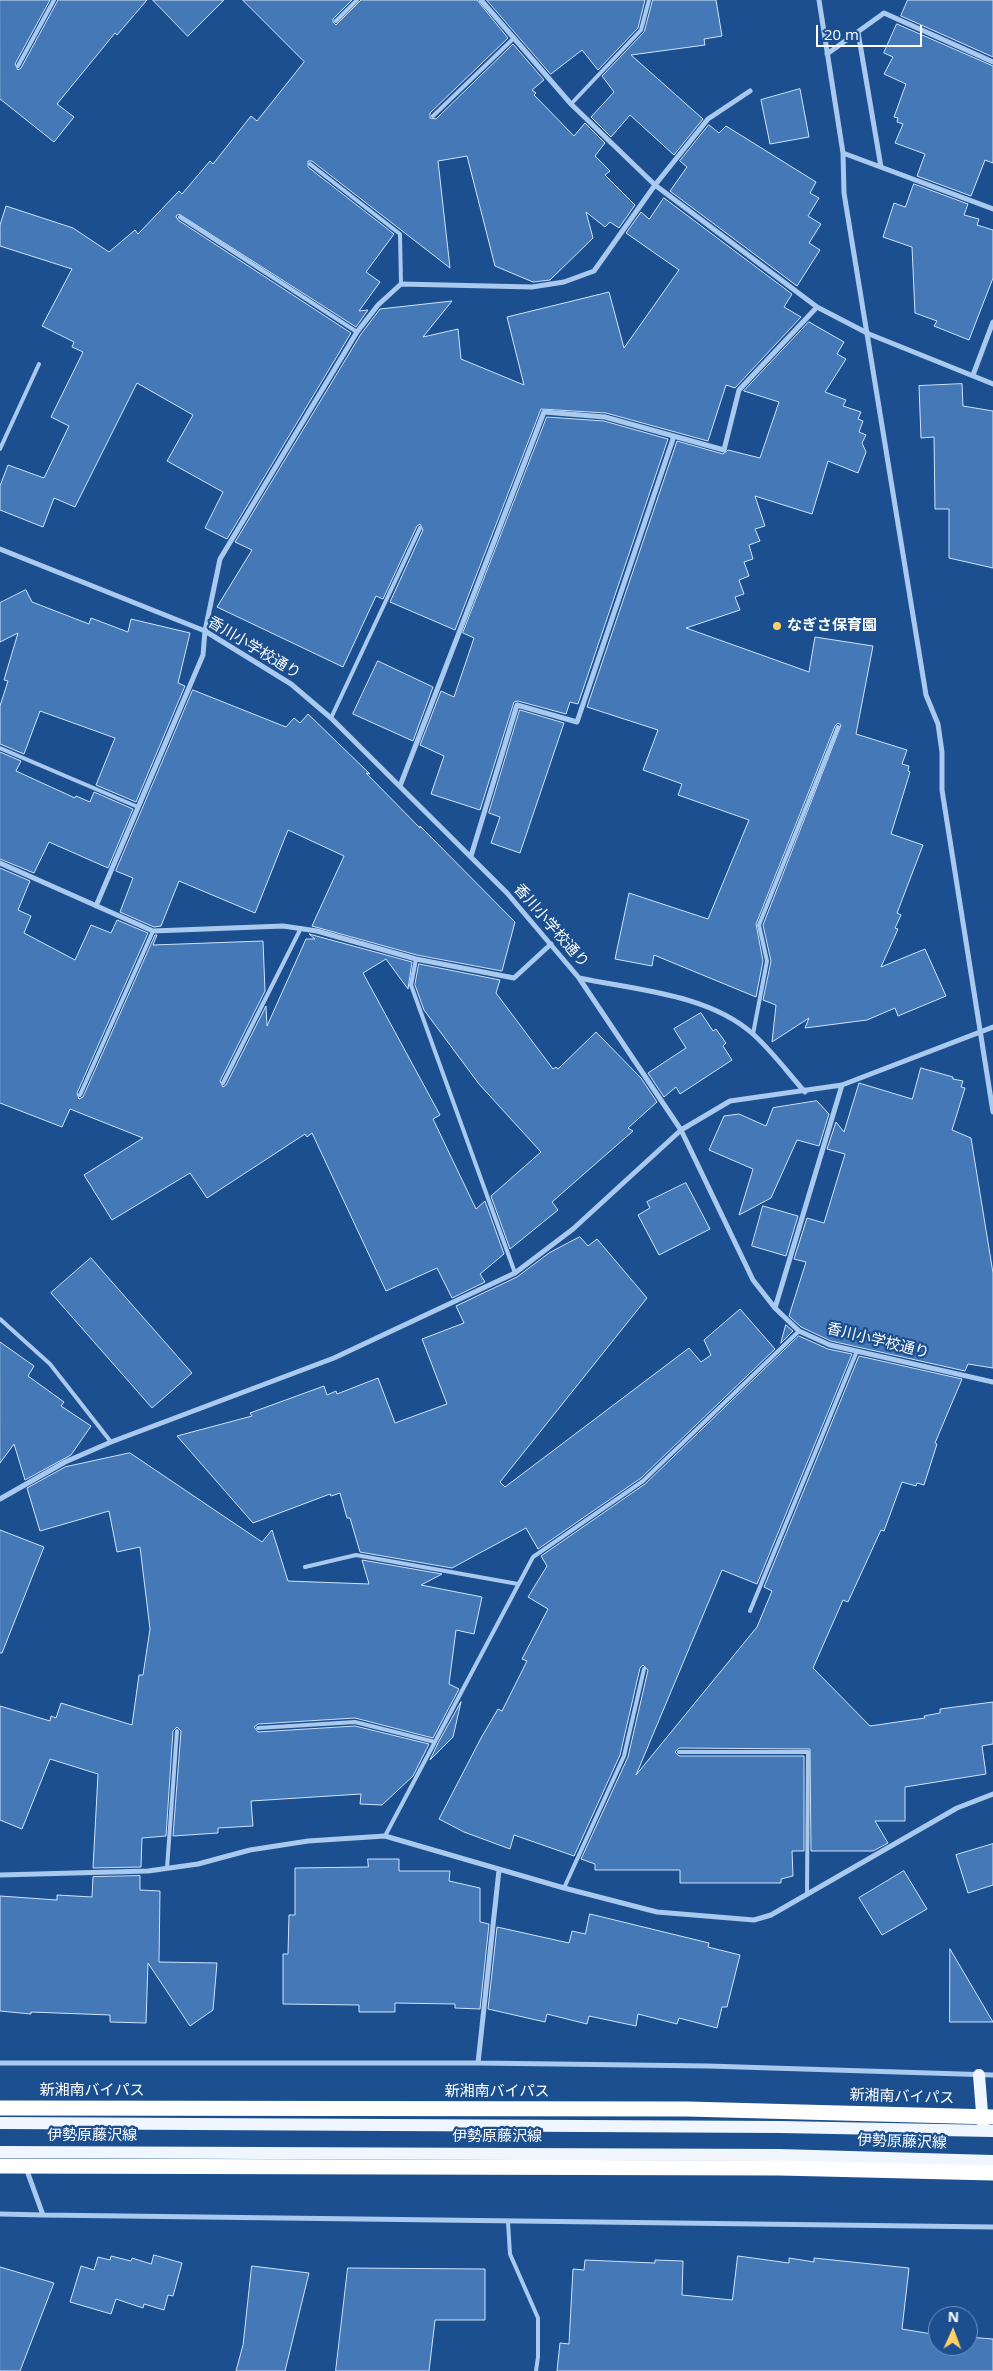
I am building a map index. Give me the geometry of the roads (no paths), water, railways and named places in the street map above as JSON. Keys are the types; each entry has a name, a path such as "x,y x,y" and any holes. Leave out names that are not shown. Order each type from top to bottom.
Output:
{"highway":[{"name":"新湘南バイパス","path":"0,2108 687,2109 993,2117"},
{"path":"0,2166 779,2168 993,2173"}],"main road":[{"path":"979,2075 988,2131"},
{"name":"伊勢原藤沢線","path":"0,2123 780,2127 988,2131"},
{"name":"伊勢原藤沢線","path":"0,2152 779,2155 993,2161"}],"street":[{"path":"481,0 571,104 655,185 817,306 869,334 993,384"},
{"path":"819,0 843,154 844,193 869,334 926,695 938,724 942,752 942,790 993,1112"},
{"path":"827,54 884,13 993,62"},
{"path":"858,32 881,167"},
{"path":"96,906 203,655 204,631 220,559 358,332 378,305 402,284 532,287 564,282 594,270 655,185 708,119 750,92"},
{"path":"843,154 993,209"},
{"path":"400,786 544,412 605,417 724,450 739,390 817,306"},
{"path":"973,375 993,322"},
{"path":"471,856 517,705 577,722 674,436"},
{"name":"香川小学校通り","path":"0,549 204,631 291,684 331,718 471,856 551,944 579,978 680,1130 753,1280 775,1308 799,1331 830,1345 993,1382"},
{"path":"0,863 153,931 283,926 302,928 416,959 514,978 551,944"},
{"path":"579,978 683,999 720,1012 753,1034 805,1092"},
{"path":"0,1499 65,1462 111,1442 334,1358 515,1273 573,1229 680,1130 730,1101 805,1092 842,1085 993,1027"},
{"path":"775,1308 842,1085"},
{"path":"0,1875 148,1871 198,1864 250,1850 308,1841 385,1836 499,1870 656,1912 754,1920 770,1915 957,1808 993,1794"},
{"path":"478,2063 499,1870"},
{"path":"0,2063 478,2063 708,2066 993,2075"},
{"path":"20,2152 43,2215"},
{"path":"0,2214 993,2227"}],"lane":[{"path":"18,66 54,0"},
{"path":"336,21 357,0"},
{"path":"571,104 641,30 649,0"},
{"path":"433,116 514,38"},
{"path":"310,164 400,234 402,284"},
{"path":"180,217 358,332"},
{"path":"0,449 39,364"},
{"path":"331,718 420,528"},
{"path":"753,1034 767,960 759,925 838,727"},
{"path":"0,748 138,808"},
{"path":"223,1082 302,928"},
{"path":"80,1094 153,931"},
{"path":"416,959 411,985 515,1273"},
{"path":"0,1319 50,1364 111,1442"},
{"path":"385,1836 533,1557 643,1481 799,1331"},
{"path":"750,1611 857,1351"},
{"path":"305,1567 356,1556 518,1584"},
{"path":"564,1888 624,1756 644,1669"},
{"path":"258,1728 355,1722 435,1742"},
{"path":"167,1868 177,1731"},
{"path":"680,1752 808,1752 807,1894"},
{"path":"508,2222 510,2254 538,2318 536,2371"}],"place":[{"name":"なぎさ保育園","path":"777,626"}]}
